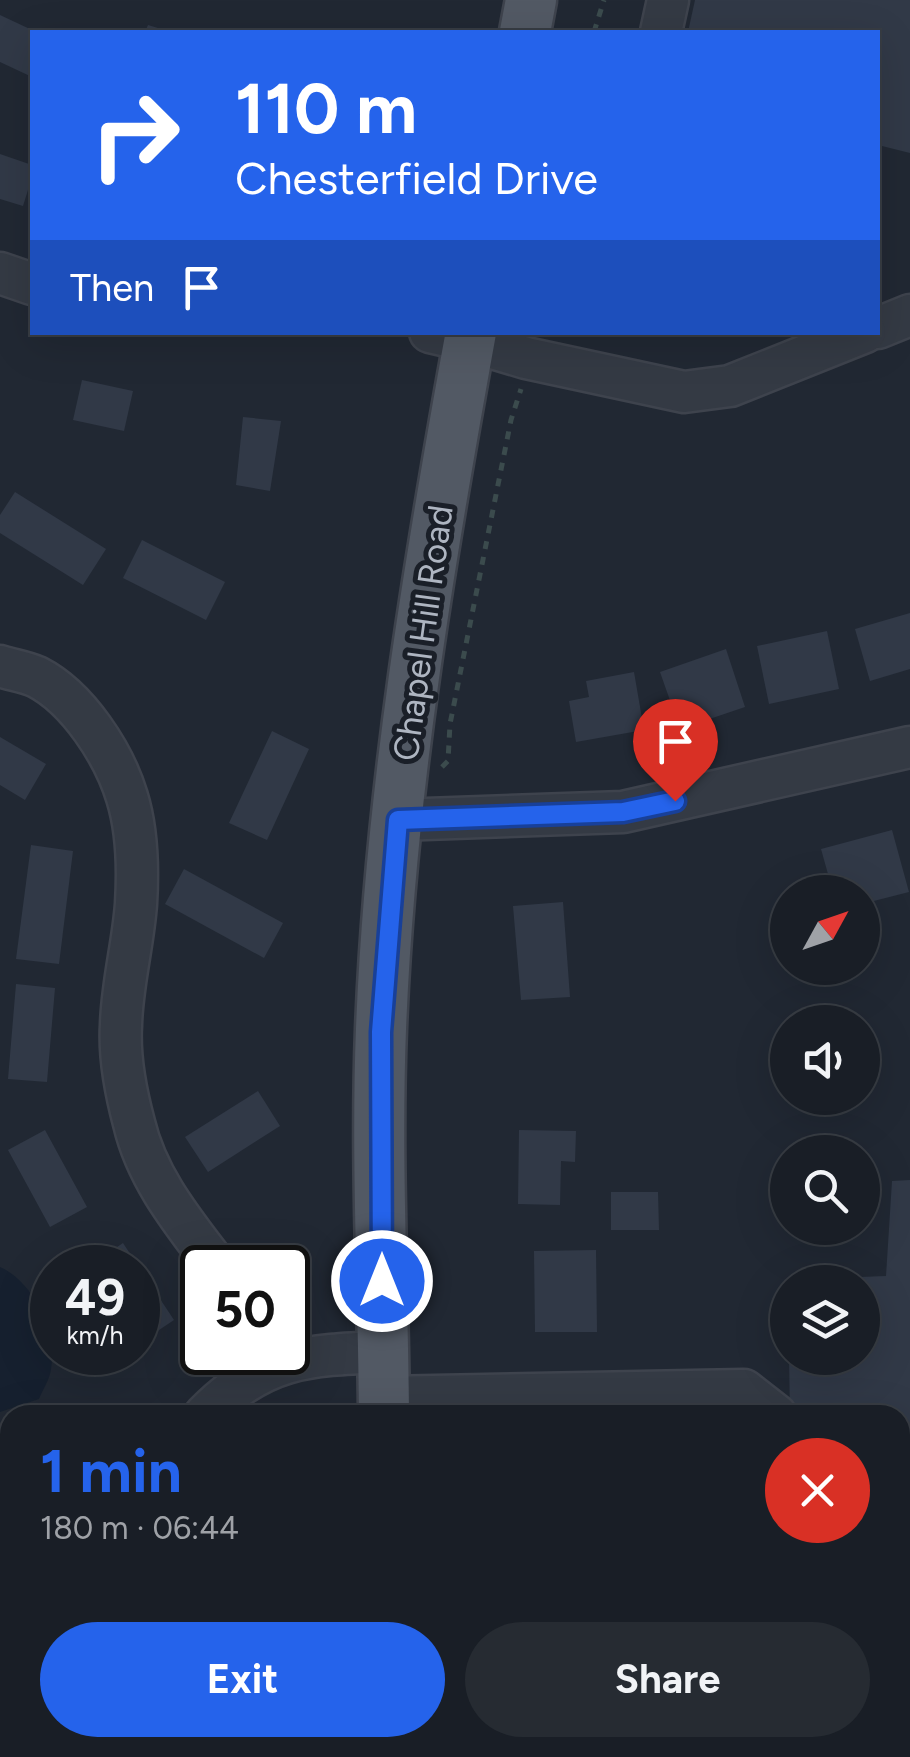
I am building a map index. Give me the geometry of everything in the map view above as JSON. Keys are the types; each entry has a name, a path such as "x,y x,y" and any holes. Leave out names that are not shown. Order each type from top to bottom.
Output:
{"main road":[{"path":"525,30 531,0"},
{"name":"Chapel Hill Road","path":"384,1388 381,1032 398,820 457,335"}],"street":[{"path":"660,30 668,0"},
{"path":"0,272 30,283"},
{"path":"880,327 910,314"},
{"path":"457,335 526,358 684,392 730,386 858,335"},
{"path":"0,666 35,676 55,689 90,728 111,761 127,798 136,902 122,989 120,1030 133,1121 142,1154 167,1200 201,1245"},
{"path":"398,820 623,812 910,747"},
{"path":"310,1355 330,1354 384,1388 744,1390 763,1405"},
{"path":"216,1405 253,1375"}],"path":[{"path":"595,30 604,0"},
{"path":"448,762 450,724 511,420 521,395"}],"water":[{"path":"0,1267 30,1293 30,1375 49,1375 39,1399 21,1405 0,1405"}],"building":[{"path":"695,0 910,0 910,153 880,146 880,30 688,30"},
{"path":"0,15 32,30 30,76 0,62"},
{"path":"0,154 30,164 30,183 23,206 0,199"},
{"path":"82,380 133,391 124,431 73,420"},
{"path":"243,417 281,421 270,491 236,485"},
{"path":"15,492 106,549 83,585 0,533 0,515"},
{"path":"142,540 225,582 206,620 123,578"},
{"path":"910,613 910,669 870,681 855,629"},
{"path":"827,631 839,689 769,704 757,646"},
{"path":"726,649 745,707 680,729 660,672"},
{"path":"634,672 644,730 576,742 569,701 589,697 586,681"},
{"path":"272,731 309,749 267,840 229,823"},
{"path":"0,737 46,764 25,800 0,785"},
{"path":"892,830 909,892 880,899 880,875 828,875 821,849"},
{"path":"31,845 73,851 59,964 16,959"},
{"path":"184,869 283,923 264,958 165,904"},
{"path":"563,902 570,997 521,1000 513,906"},
{"path":"16,984 55,988 47,1082 8,1079"},
{"path":"258,1091 280,1126 208,1172 185,1137"},
{"path":"45,1130 87,1207 50,1227 8,1150"},
{"path":"519,1130 576,1131 575,1162 561,1161 560,1205 518,1204"},
{"path":"910,1180 910,1405 790,1405 789,1375 880,1375 880,1276 886,1276 892,1181"},
{"path":"611,1192 658,1192 659,1230 611,1230"},
{"path":"596,1250 597,1332 535,1332 534,1251"},
{"path":"160,1299 174,1320 160,1329"}],"route":[{"path":"382,1281 381,1032 398,820 623,812 675,801"}]}
